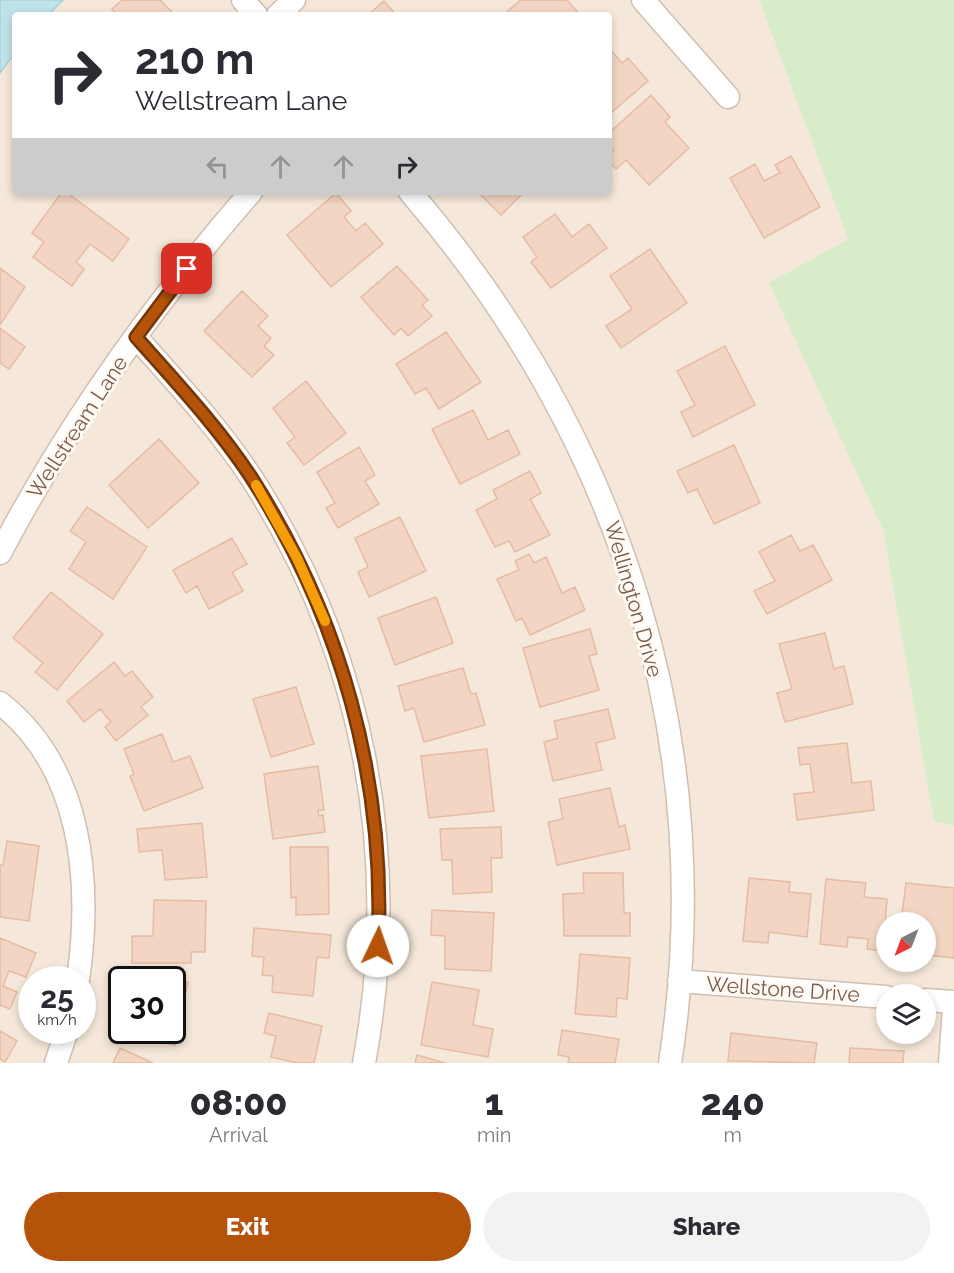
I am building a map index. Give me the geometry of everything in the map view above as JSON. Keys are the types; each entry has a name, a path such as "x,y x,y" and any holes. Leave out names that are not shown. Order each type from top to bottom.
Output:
{"street":[{"path":"243,0 253,12"},
{"path":"281,12 294,0"},
{"path":"643,0 728,97"},
{"name":"Wellstream Lane","path":"0,553 84,412 136,337 196,256 248,195"},
{"name":"Wellington Drive","path":"413,195 457,248 516,332 576,438 617,535 653,658 676,784 683,879 679,981 670,1063"},
{"path":"136,337 221,436 275,517 319,605 349,689 368,774 380,904 374,993 364,1063"},
{"path":"0,703 39,744 57,774 70,807 80,848 82,874 79,966"},
{"name":"Wellstone Drive","path":"679,981 876,996"},
{"path":"936,1001 954,1002"},
{"path":"950,1063 954,1008"},
{"path":"56,1063 62,1044"}],"shaded area":[{"path":"63,0 759,0 848,239 770,283 883,530 934,822 954,825 954,1063 0,1063 0,73 12,57 12,195 612,195 612,12 51,12"}],"green space":[{"path":"759,0 954,0 954,825 934,822 883,530 769,283 848,239"}],"water":[{"path":"0,0 63,0 51,12 12,12 12,57 0,73"}],"building":[{"path":"122,0 160,0 172,12 115,12 112,9"},
{"path":"521,0 567,0 577,12 507,12"},
{"path":"384,1 393,12 371,12"},
{"path":"612,51 622,63 628,58 648,81 612,112"},
{"path":"651,95 670,117 665,122 689,148 649,185 626,160 616,169 612,164 614,151 612,130"},
{"path":"791,156 820,207 764,238 730,178 755,164 764,181 780,173 775,165"},
{"path":"60,195 70,195 129,239 113,261 90,244 76,262 84,269 72,286 33,257 44,242 32,233"},
{"path":"334,195 338,195 351,211 344,217 356,231 365,223 383,244 331,287 287,235"},
{"path":"481,195 521,195 501,215"},
{"path":"555,214 572,237 589,224 607,248 551,288 531,262 537,257 523,237"},
{"path":"650,249 687,303 621,348 606,326 632,309 610,276"},
{"path":"397,266 428,300 422,305 432,316 408,336 401,328 394,335 361,297"},
{"path":"0,268 25,287 0,325"},
{"path":"242,291 268,316 258,326 271,338 264,346 274,355 252,377 204,331"},
{"path":"0,328 25,347 9,369 0,363"},
{"path":"446,332 481,382 439,409 426,388 415,394 396,364"},
{"path":"725,346 755,405 693,437 681,412 695,405 677,371"},
{"path":"306,381 346,433 304,465 287,443 295,437 273,408"},
{"path":"473,410 488,440 508,430 520,454 460,484 432,429"},
{"path":"159,439 199,483 148,528 109,485"},
{"path":"734,445 760,503 714,524 697,489 688,493 677,471"},
{"path":"359,447 375,475 365,481 379,504 338,528 326,508 335,503 317,472"},
{"path":"530,471 541,493 530,499 550,535 515,552 509,541 495,547 476,510 497,499 493,490"},
{"path":"87,507 147,547 113,599 69,569 86,542 70,531"},
{"path":"400,517 426,571 369,597 358,572 368,567 355,538"},
{"path":"791,535 800,551 813,545 832,580 767,614 754,591 775,581 759,552"},
{"path":"232,538 247,564 232,572 243,591 209,609 197,586 186,593 173,570"},
{"path":"529,554 534,563 546,557 562,593 575,587 585,610 530,635 522,618 516,621 497,579 519,570 515,561"},
{"path":"51,592 103,634 57,690 35,672 43,663 13,638"},
{"path":"436,597 453,643 395,665 378,618"},
{"path":"590,629 597,654 589,656 599,690 540,707 523,648"},
{"path":"825,633 834,669 844,666 853,704 785,722 777,693 792,689 779,644"},
{"path":"114,662 125,676 132,671 153,697 141,707 148,715 116,741 105,727 111,722 100,709 84,722 67,701"},
{"path":"463,668 471,694 476,693 485,725 424,742 414,708 405,711 398,686"},
{"path":"296,687 314,744 271,757 253,699"},
{"path":"608,709 615,738 596,743 602,770 553,781 544,742 558,738 554,721"},
{"path":"162,734 173,762 190,756 203,788 144,811 130,776 134,774 124,749"},
{"path":"847,743 852,783 871,781 874,810 797,820 794,794 814,792 810,764 800,765 798,748"},
{"path":"487,749 494,811 429,818 421,756"},
{"path":"318,766 324,810 318,810 319,816 323,815 325,832 273,839 264,774"},
{"path":"610,788 619,827 625,825 630,849 557,865 548,822 563,819 559,799"},
{"path":"202,823 207,877 165,880 162,850 139,852 137,829"},
{"path":"501,827 502,858 491,858 492,892 453,894 452,860 442,860 440,829"},
{"path":"7,841 39,846 29,921 0,917 0,865 3,865"},
{"path":"290,847 328,847 329,914 296,915 296,897 291,898"},
{"path":"583,873 623,873 624,913 630,913 630,936 564,936 563,894 584,893"},
{"path":"749,878 790,882 789,892 811,894 807,937 769,932 768,943 743,941"},
{"path":"826,879 866,883 864,897 887,899 886,912 876,912 876,950 867,949 868,939 848,937 847,947 820,944"},
{"path":"906,883 954,888 954,958 936,956 936,912 902,912"},
{"path":"154,900 206,901 205,952 191,952 191,963 132,963 132,936 153,936"},
{"path":"432,910 494,913 491,971 445,969 445,936 431,935"},
{"path":"254,928 331,935 329,958 317,957 313,996 272,992 273,976 262,975 264,957 252,956"},
{"path":"0,938 36,953 31,966 18,966 18,974 9,971 3,986 17,992 10,1009 0,1005"},
{"path":"580,954 630,958 627,999 617,998 616,1017 575,1014"},
{"path":"432,982 479,990 473,1025 493,1029 488,1057 421,1045"},
{"path":"269,1013 322,1026 314,1063 297,1063 271,1057 276,1036 264,1033"},
{"path":"562,1030 619,1039 615,1063 568,1063 569,1057 558,1055"},
{"path":"0,1031 17,1041 5,1062 0,1059"},
{"path":"731,1033 817,1043 814,1063 728,1061"},
{"path":"120,1048 153,1063 113,1063"},
{"path":"850,1048 904,1051 903,1063 849,1063"},
{"path":"417,1055 445,1063 415,1063"}],"slow traffic":[{"path":"256,485 297,558 325,621"}],"route":[{"path":"187,269 136,337 191,399 250,476 297,558 319,605 349,689 368,774 380,904 378,946"}]}
